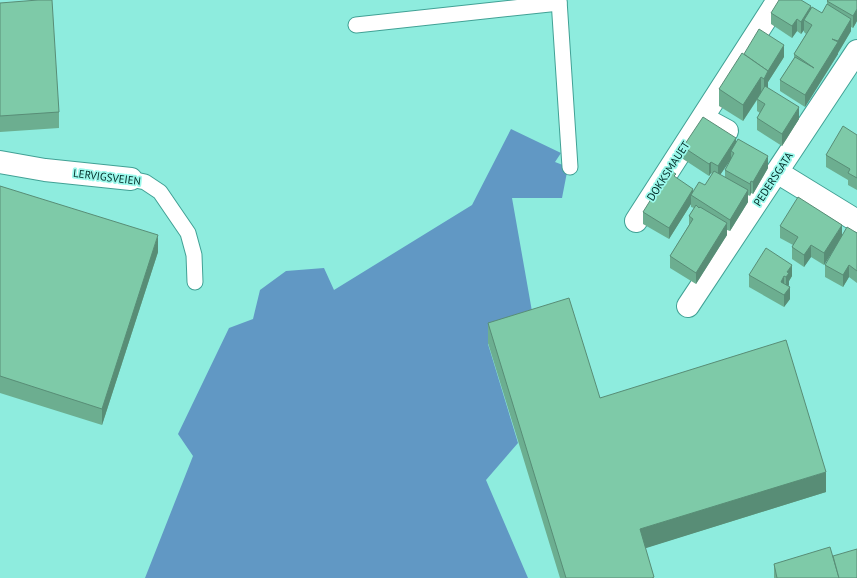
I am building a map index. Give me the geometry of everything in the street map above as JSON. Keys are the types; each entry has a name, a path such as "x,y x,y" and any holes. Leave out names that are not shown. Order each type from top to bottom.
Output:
{"street":[{"name":"DOKKSMAUET","path":"636,221 778,0"},
{"name":"PEDERSGATA","path":"688,306 857,51"},
{"path":"703,118 727,131"},
{"name":"LERVIGSVEIEN","path":"0,162 45,170 131,179"},
{"path":"777,172 857,221"}],"lane":[{"path":"356,25 559,1 570,167"},
{"name":"LERVIGSVEIEN","path":"131,179 145,182 160,192 188,233 194,255 195,282"}],"water":[{"path":"511,129 561,153 555,162 568,167 562,198 512,198 533,317 488,344 518,443 486,480 528,578 145,578 193,456 178,434 229,328 253,319 260,290 286,271 324,268 334,290 472,205"}],"building":[{"path":"52,0 59,112 0,116 0,3"},
{"path":"779,0 801,0 811,6 801,22 797,19 792,26 771,13"},
{"path":"857,0 857,9 853,16 827,1"},
{"path":"827,4 851,19 838,41 832,39 838,42 805,95 780,80 795,57 814,68 794,54 812,25 804,20 812,7 822,13"},
{"path":"759,29 784,45 768,71 744,54"},
{"path":"742,53 768,71 764,79 761,77 743,105 719,89"},
{"path":"765,86 799,107 782,134 757,118 765,104 757,99"},
{"path":"703,117 736,138 718,166 711,162 709,164 683,147"},
{"path":"843,126 857,135 857,178 848,173 850,169 826,155"},
{"path":"738,139 768,156 753,182 751,181 750,184 725,170 734,153 731,151"},
{"path":"671,171 676,174 674,176 693,189 669,228 643,212 668,172 670,174"},
{"path":"714,171 748,190 730,220 691,195 699,182 705,185"},
{"path":"0,186 158,235 102,409 0,376"},
{"path":"798,197 842,225 824,253 811,245 804,255 792,247 798,237 780,226"},
{"path":"696,205 727,223 696,273 670,256 693,219 689,216"},
{"path":"847,227 857,233 857,271 849,265 843,275 825,265"},
{"path":"766,248 792,265 787,272 789,273 786,277 784,276 781,282 790,287 784,295 749,275"},
{"path":"569,298 600,398 786,340 826,472 640,529 654,577 652,578 566,578 488,323"},
{"path":"830,547 839,578 777,578 774,564"},
{"path":"857,549 857,578 839,578 833,556"}]}
